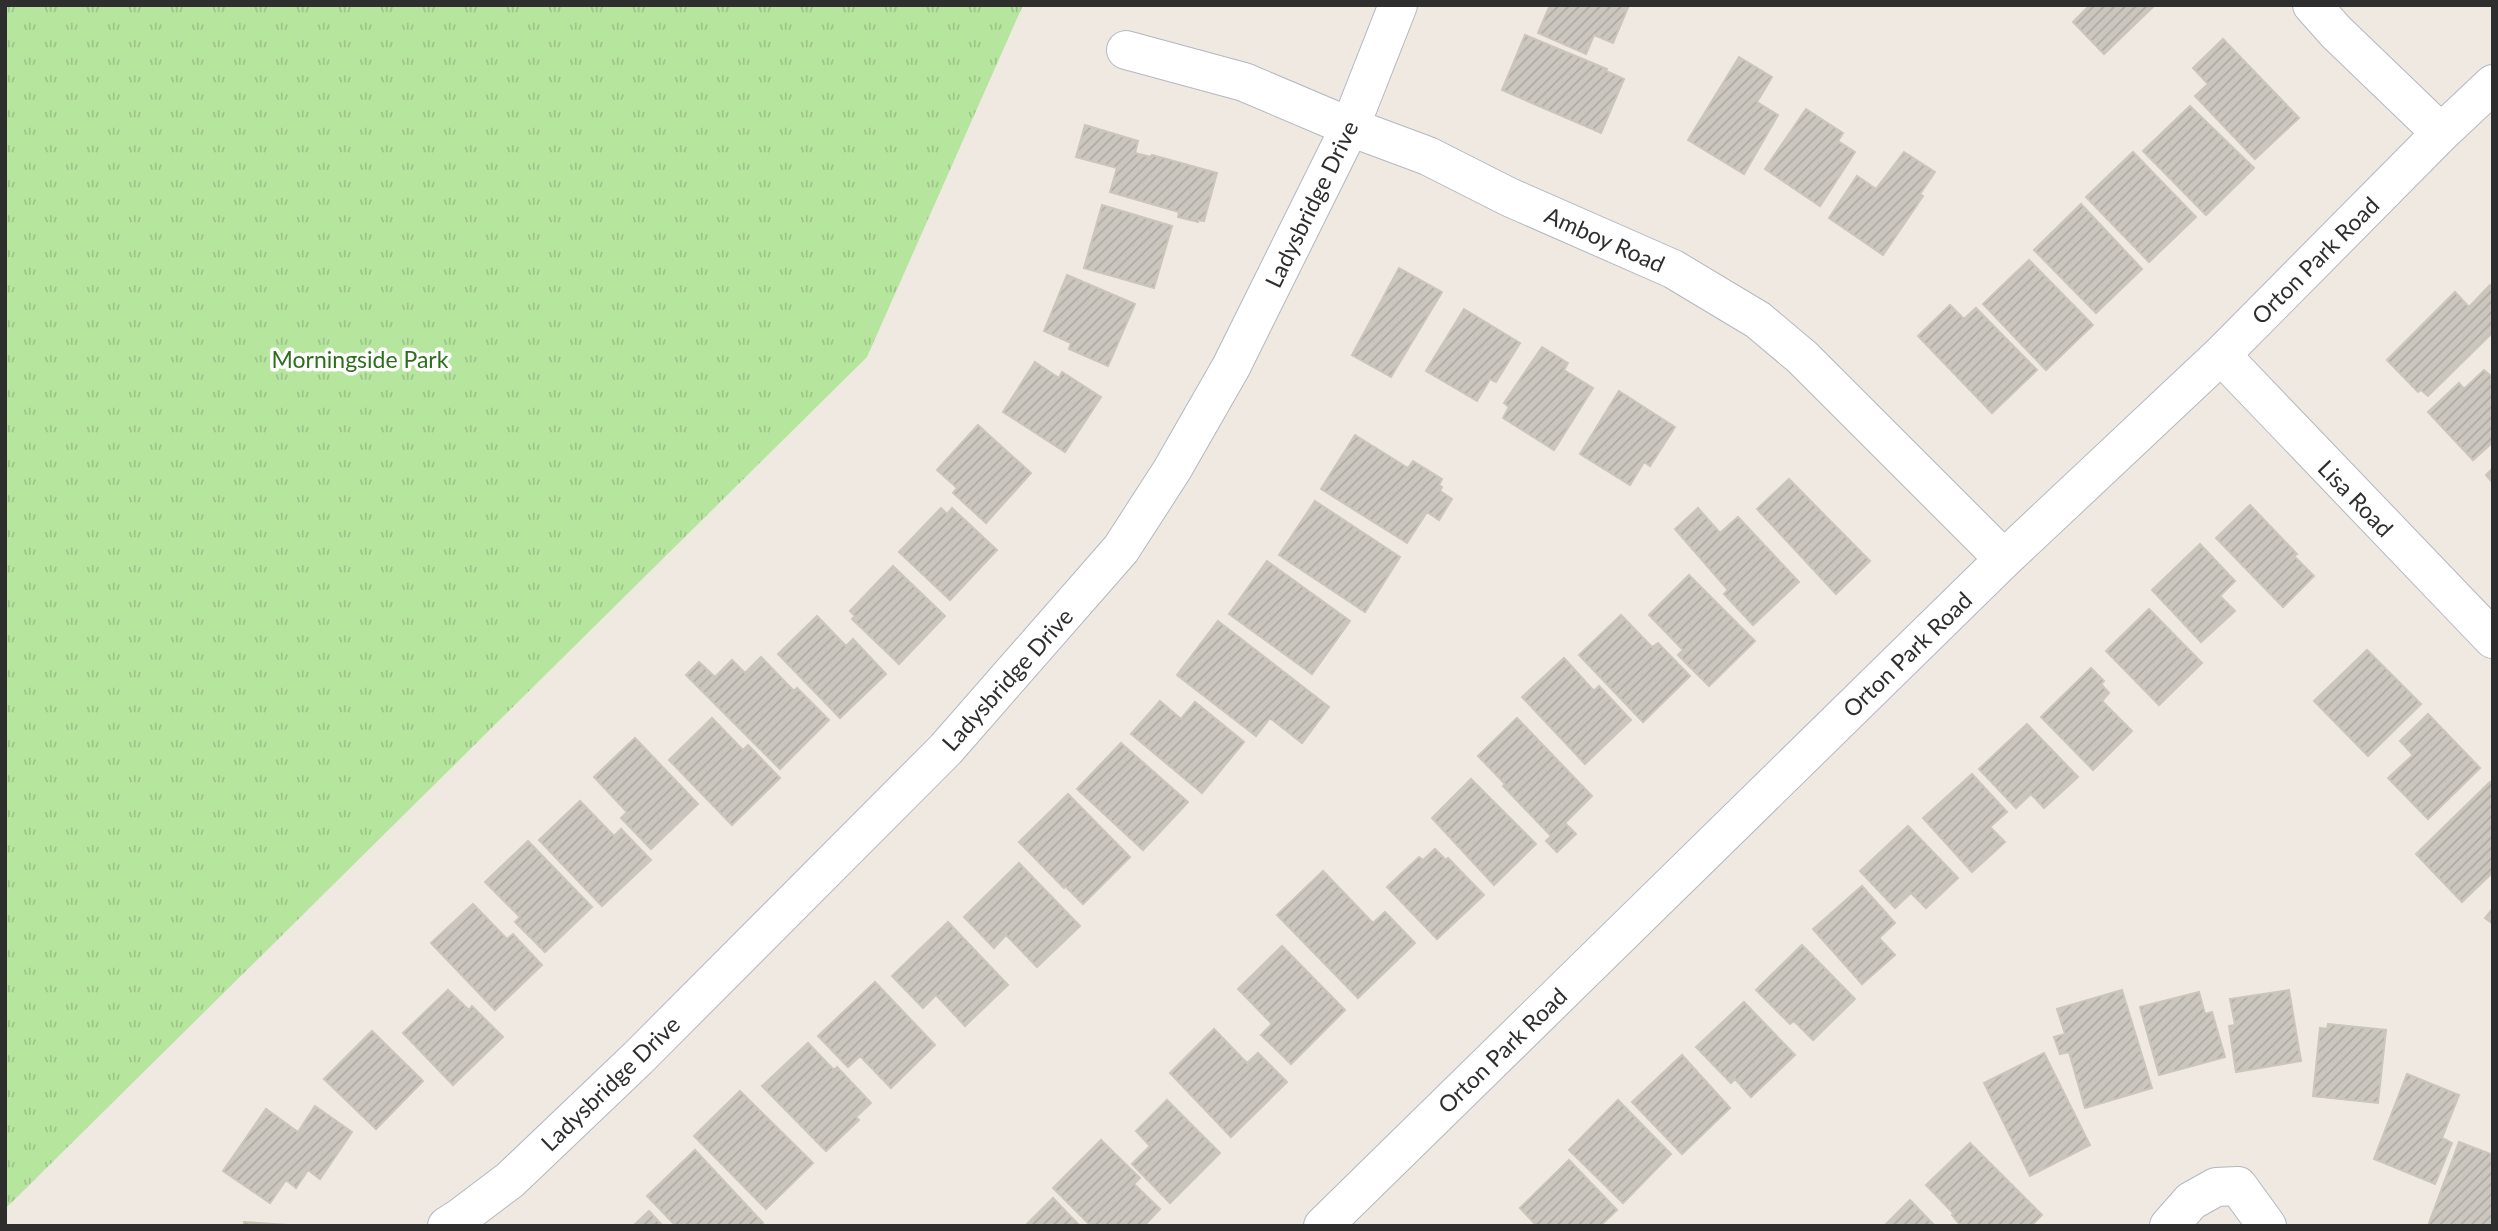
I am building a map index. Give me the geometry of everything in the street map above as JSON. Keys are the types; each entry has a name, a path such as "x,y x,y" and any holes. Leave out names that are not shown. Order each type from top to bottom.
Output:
{"street":[{"name":"Ladysbridge Drive","path":"447,1226 510,1180 638,1058 946,749 1121,549 1172,470 1231,367 1350,127 1398,5"},
{"path":"2312,5 2336,32 2441,133"},
{"name":"Amboy Road","path":"1126,50 1244,82 1350,127 1428,156 1509,197 1673,269 1758,320 1802,357 2004,559"},
{"name":"Orton Park Road","path":"1323,1226 2004,559 2221,355 2493,84"},
{"name":"Lisa Road","path":"2221,355 2493,639"},
{"path":"2169,1226 2191,1201 2216,1188 2238,1186 2267,1226"}],"green space":[{"name":"Morningside Park","path":"5,5 1023,5 867,357 5,1209"}],"building":[{"path":"1550,5 1629,5 1613,43 1594,35 1586,54 1538,33"},
{"path":"2090,5 2155,5 2104,54 2073,22"},
{"path":"1525,35 1607,69 1606,71 1624,79 1601,133 1502,90"},
{"path":"2223,39 2299,118 2255,159 2195,96 2208,84 2193,68"},
{"path":"1739,57 1772,77 1757,102 1778,115 1744,174 1688,140"},
{"path":"2190,106 2254,168 2206,215 2143,151"},
{"path":"1806,109 1843,133 1838,141 1855,152 1820,206 1765,169"},
{"path":"1085,125 1138,141 1135,153 1217,173 1204,221 1178,217 1179,212 1110,192 1117,168 1076,157"},
{"path":"1904,152 1935,172 1920,194 1923,196 1883,255 1829,218 1857,176 1876,189"},
{"path":"2133,152 2196,217 2149,262 2086,197"},
{"path":"2081,204 2142,269 2096,313 2034,250"},
{"path":"1102,205 1172,226 1154,288 1084,268"},
{"path":"2029,260 2093,325 2046,370 1983,304"},
{"path":"1399,268 1442,292 1391,377 1352,355"},
{"path":"1067,275 1135,304 1108,366 1069,349 1071,343 1044,331"},
{"path":"2490,285 2493,288 2493,332 2428,396 2421,390 2418,392 2387,360 2455,292 2469,307"},
{"path":"1950,305 1964,319 1976,308 2037,370 1992,413 1918,336"},
{"path":"1464,309 1520,343 1496,382 1490,379 1477,401 1426,371"},
{"path":"1542,347 1568,363 1564,370 1593,388 1554,450 1503,418 1509,407 1504,403"},
{"path":"1035,362 1059,378 1062,372 1101,397 1065,452 1003,412"},
{"path":"2484,370 2493,378 2493,442 2473,460 2428,412 2459,383 2464,389"},
{"path":"1619,391 1675,427 1650,466 1644,462 1630,485 1580,454"},
{"path":"978,425 1031,473 986,523 953,493 957,488 937,470"},
{"path":"1355,435 1408,468 1413,461 1442,479 1440,491 1452,499 1439,520 1427,512 1407,543 1321,489"},
{"path":"2493,468 2493,483 2486,475"},
{"path":"1789,479 1870,561 1836,594 1757,509"},
{"path":"1315,501 1400,557 1365,612 1279,555"},
{"path":"2250,505 2297,554 2294,556 2314,576 2283,607 2216,538"},
{"path":"941,508 947,514 952,508 997,550 950,600 899,552"},
{"path":"1698,508 1720,533 1738,517 1799,582 1753,625 1724,594 1728,590 1675,529"},
{"path":"2200,544 2235,581 2220,596 2235,611 2201,642 2152,590"},
{"path":"1267,561 1350,621 1312,674 1229,614"},
{"path":"893,566 945,616 899,664 852,619 855,616 850,611"},
{"path":"1689,575 1755,641 1709,686 1678,655 1683,650 1649,615"},
{"path":"2149,609 2202,663 2159,705 2106,651"},
{"path":"1621,615 1652,647 1658,643 1690,676 1643,722 1579,655"},
{"path":"817,616 846,646 853,639 886,674 840,718 778,654"},
{"path":"1218,621 1329,707 1302,743 1270,718 1256,736 1177,675"},
{"path":"2367,650 2421,704 2368,756 2314,701"},
{"path":"761,657 794,691 797,688 829,720 780,769 686,675 699,662 715,677 732,660 745,673"},
{"path":"1564,658 1594,691 1599,686 1631,720 1585,764 1522,697"},
{"path":"2091,668 2104,681 2101,684 2109,693 2102,701 2132,731 2093,770 2041,717"},
{"path":"1160,701 1181,719 1195,702 1244,742 1202,793 1131,734"},
{"path":"2428,714 2480,768 2428,819 2388,778 2413,755 2400,741"},
{"path":"712,718 743,750 748,745 780,778 732,825 669,760"},
{"path":"1517,718 1592,796 1565,823 1576,834 1557,852 1546,841 1551,836 1478,756"},
{"path":"2027,724 2078,777 2044,808 2031,794 2016,808 1979,769"},
{"path":"635,738 698,804 651,849 621,818 627,812 594,777"},
{"path":"1121,743 1188,802 1143,850 1077,789"},
{"path":"1972,774 2007,812 1990,827 2005,842 1972,872 1923,818"},
{"path":"1471,779 1536,844 1494,885 1432,818"},
{"path":"2490,782 2493,785 2493,872 2462,902 2416,854"},
{"path":"1068,794 1130,857 1083,904 1019,842"},
{"path":"580,801 614,836 621,829 651,860 602,906 539,840"},
{"path":"1908,826 1958,878 1926,908 1911,893 1895,908 1860,871"},
{"path":"528,841 592,907 545,952 515,922 520,917 485,882"},
{"path":"1435,849 1446,860 1448,858 1484,895 1437,939 1387,887 1419,857 1423,860"},
{"path":"1019,863 1080,926 1037,967 1006,935 994,948 964,917"},
{"path":"1323,871 1373,923 1385,912 1415,943 1358,998 1277,915"},
{"path":"1862,886 1895,923 1879,938 1895,955 1862,984 1813,929"},
{"path":"473,904 507,939 513,934 542,965 495,1010 431,943"},
{"path":"2493,908 2493,924 2485,918"},
{"path":"948,922 1008,985 965,1026 936,995 923,1008 892,976"},
{"path":"1802,945 1855,999 1813,1040 1794,1021 1790,1024 1756,990"},
{"path":"1282,946 1345,1010 1291,1064 1261,1035 1272,1024 1238,989"},
{"path":"875,982 935,1045 891,1088 860,1056 848,1067 818,1036"},
{"path":"448,990 469,1010 472,1006 503,1037 453,1085 403,1033"},
{"path":"2122,990 2152,1088 2085,1108 2069,1052 2060,1054 2054,1037 2065,1034 2057,1009"},
{"path":"2289,990 2301,1061 2236,1072 2229,1026 2235,1025 2230,999"},
{"path":"2199,992 2205,1014 2212,1012 2225,1057 2159,1075 2140,1007"},
{"path":"1744,1002 1795,1055 1751,1097 1735,1079 1731,1083 1696,1047"},
{"path":"2328,1024 2386,1030 2378,1103 2313,1096 2320,1028 2327,1029"},
{"path":"1214,1029 1247,1063 1258,1053 1287,1082 1231,1137 1170,1073"},
{"path":"372,1031 423,1081 376,1129 324,1079"},
{"path":"808,1043 834,1070 837,1067 871,1103 856,1117 859,1120 826,1151 762,1086"},
{"path":"2044,1053 2090,1145 2030,1176 1984,1083"},
{"path":"1682,1055 1730,1108 1682,1154 1632,1102"},
{"path":"2407,1074 2459,1095 2442,1138 2452,1143 2435,1184 2374,1159"},
{"path":"740,1091 813,1163 766,1209 694,1136"},
{"path":"1167,1100 1220,1153 1170,1203 1132,1164 1150,1146 1136,1131"},
{"path":"1618,1100 1671,1154 1623,1203 1569,1150"},
{"path":"315,1106 352,1132 320,1179 308,1170 296,1188 286,1180 270,1203 223,1171 266,1109 298,1132"},
{"path":"1101,1140 1140,1178 1134,1184 1160,1209 1144,1226 1091,1226 1053,1188"},
{"path":"2459,1142 2493,1155 2493,1226 2428,1226"},
{"path":"1970,1143 2042,1215 2031,1226 1961,1226 1952,1215 1954,1214 1926,1185"},
{"path":"695,1150 763,1223 760,1226 676,1226 647,1196"},
{"path":"1569,1160 1617,1210 1600,1226 1537,1226 1520,1208"},
{"path":"1053,1198 1080,1226 1025,1226"},
{"path":"1910,1200 1935,1226 1884,1226"},
{"path":"649,1211 663,1226 633,1226"},
{"path":"244,1222 289,1225 244,1226"}]}
